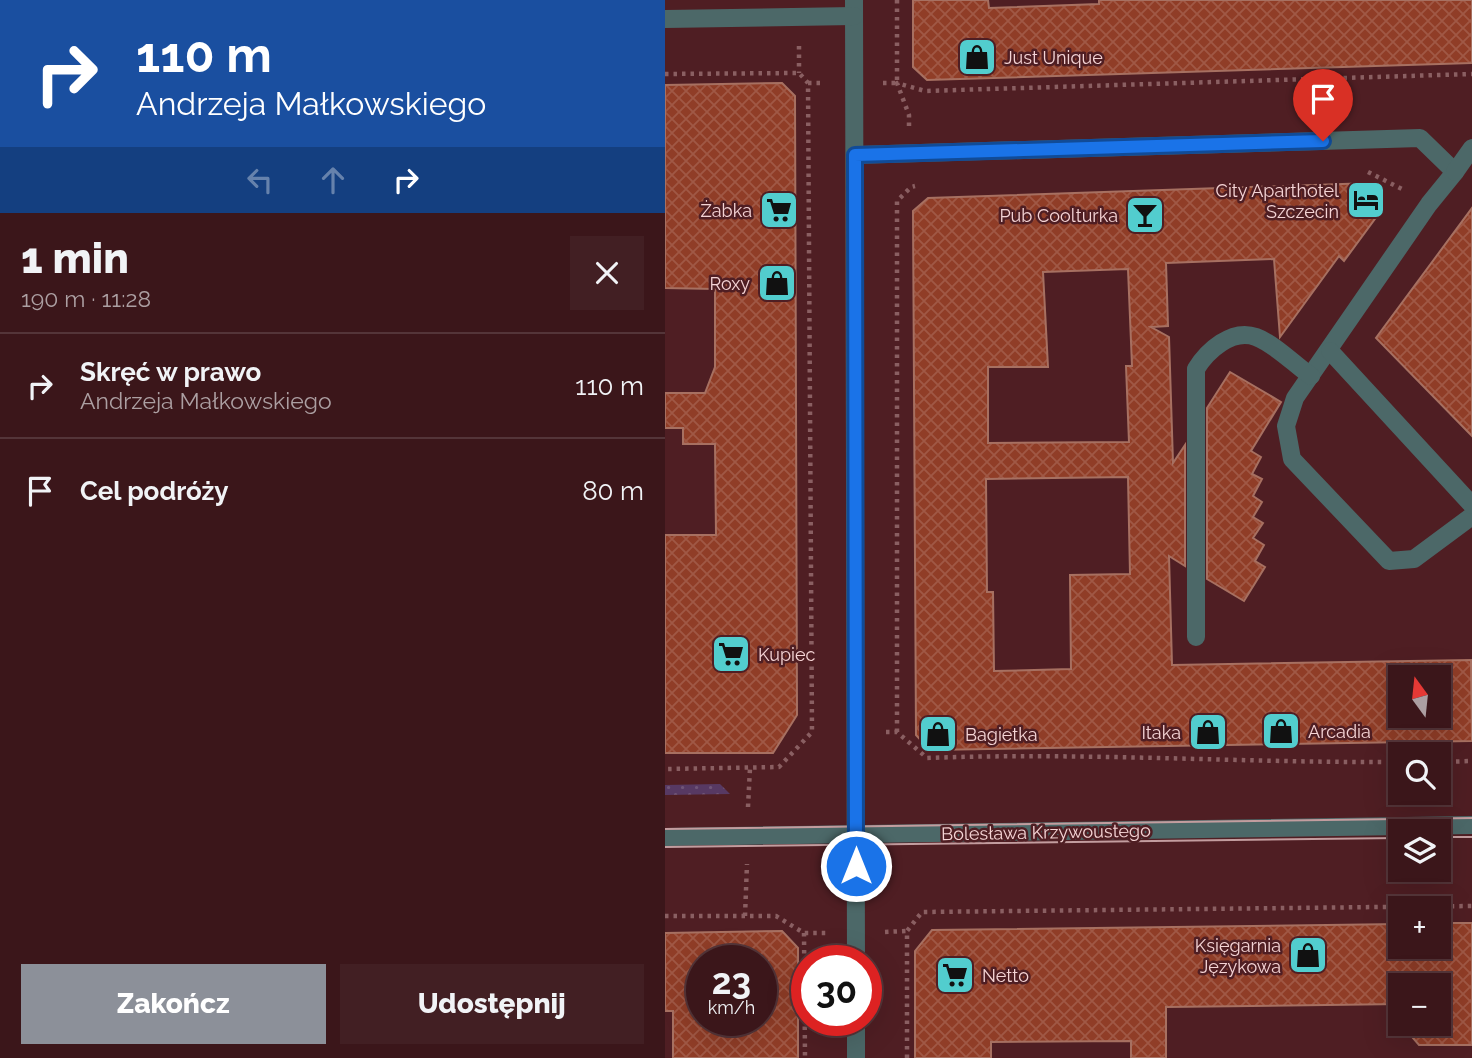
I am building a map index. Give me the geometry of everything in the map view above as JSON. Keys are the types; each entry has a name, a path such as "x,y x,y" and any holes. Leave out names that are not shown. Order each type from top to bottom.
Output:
{"street":[{"path":"665,19 854,8 856,945"},
{"path":"855,155 1420,138 1455,172"},
{"path":"1472,148 1429,204 1311,376 1289,412 1286,426 1292,458 1389,561 1414,559 1472,516"},
{"path":"1196,637 1196,369 1204,356 1218,344 1244,336 1256,337 1311,376"},
{"path":"1330,351 1472,505"},
{"name":"Bolesława Krzywoustego","path":"1451,826 1472,825"},
{"name":"Bolesława Krzywoustego","path":"665,837 1388,828"},
{"name":"Bolesława Krzywoustego","path":"1451,830 1472,831"},
{"path":"856,1036 856,1058"}],"path":[{"path":"665,74 799,73 808,83 812,732 779,768 665,769"},
{"path":"911,187 909,115 897,83 925,91 1472,74"},
{"path":"1357,172 1371,172 1429,204"},
{"path":"897,732 897,201 911,187 924,186"},
{"path":"812,732 897,732 927,758 1126,757 1266,763 1388,762"},
{"path":"1451,762 1472,761"},
{"path":"907,1058 907,932 922,912 1472,906"},
{"path":"665,916 776,916 804,933 805,1058"}],"shaded area":[{"path":"720,784 730,794 665,795 665,785"}],"building":[{"path":"913,0 988,0 989,8 1099,4 1099,0 1472,0 1472,63 927,80 913,67"},
{"path":"782,83 795,96 797,715 773,753 665,753 665,535 716,535 715,444 683,444 683,428 665,428 665,393 705,393 715,367 715,289 665,288 665,85"},
{"path":"1371,183 1380,212 1344,261 1339,256 1280,337 1274,259 1166,263 1168,326 1151,327 1169,337 1173,463 1185,445 1185,566 1169,556 1172,665 1471,660 1472,741 930,750 916,735 913,211 928,198","holes":["1128,269 1132,366 1126,366 1129,442 988,443 988,367 1048,367 1043,272","1128,477 1130,574 1070,575 1071,669 994,671 993,592 987,592 986,479"]},
{"path":"1472,208 1472,436 1376,338"},
{"path":"1230,372 1281,402 1251,451 1261,457 1252,474 1262,479 1253,496 1262,502 1253,517 1263,523 1253,538 1264,545 1255,561 1265,567 1244,601 1207,579 1207,408"},
{"path":"1451,923 1472,923 1472,1045 1419,1045 1411,1036 1451,1036 1451,973 1388,973 1388,1004 1166,1007 1166,1058 1131,1058 1131,1041 991,1042 991,1058 915,1058 915,951 932,930 1388,924 1388,959 1451,959"},
{"path":"782,931 795,945 791,945 791,1036 798,1036 798,1058 673,1058 673,1011 665,1011 665,933"}],"tram line":[{"path":"665,829 1472,818"},
{"path":"1451,837 1472,837"},
{"path":"665,847 1388,838"}],"place":[{"name":"Just Unique","path":"977,57"},
{"name":"City Aparthotel Szczecin","path":"1366,200"},
{"name":"Żabka","path":"779,210"},
{"name":"Pub Coolturka","path":"1145,215"},
{"name":"Roxy","path":"777,283"},
{"name":"Kupiec","path":"731,654"},
{"name":"Arcadia","path":"1281,731"},
{"name":"Itaka","path":"1208,732"},
{"name":"Bagietka","path":"938,734"},
{"name":"Księgarnia Językowa","path":"1308,955"},
{"name":"Netto","path":"955,975"}],"route":[{"path":"856,866 855,155 1323,141"}]}
